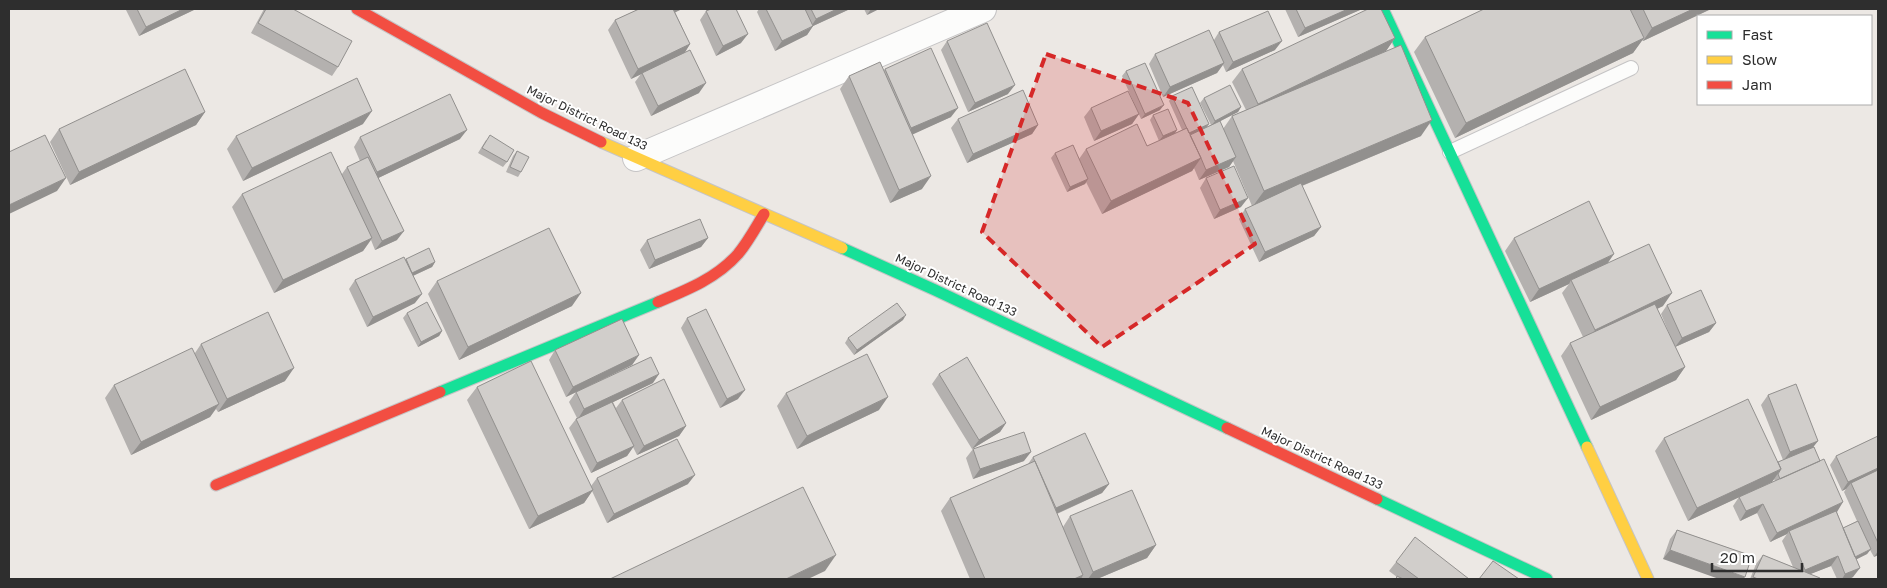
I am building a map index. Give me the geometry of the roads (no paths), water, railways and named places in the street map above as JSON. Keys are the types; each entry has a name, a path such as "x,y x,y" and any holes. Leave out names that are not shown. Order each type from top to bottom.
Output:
{"main road":[{"name":"Major District Road 133","path":"357,9 542,113 636,158 935,290 1547,579"},
{"path":"1383,9 1648,579"},
{"path":"216,486 684,291 718,273 739,253 764,214"}],"street":[{"path":"636,158 983,9"}],"lane":[{"path":"1450,152 1630,68"}]}
